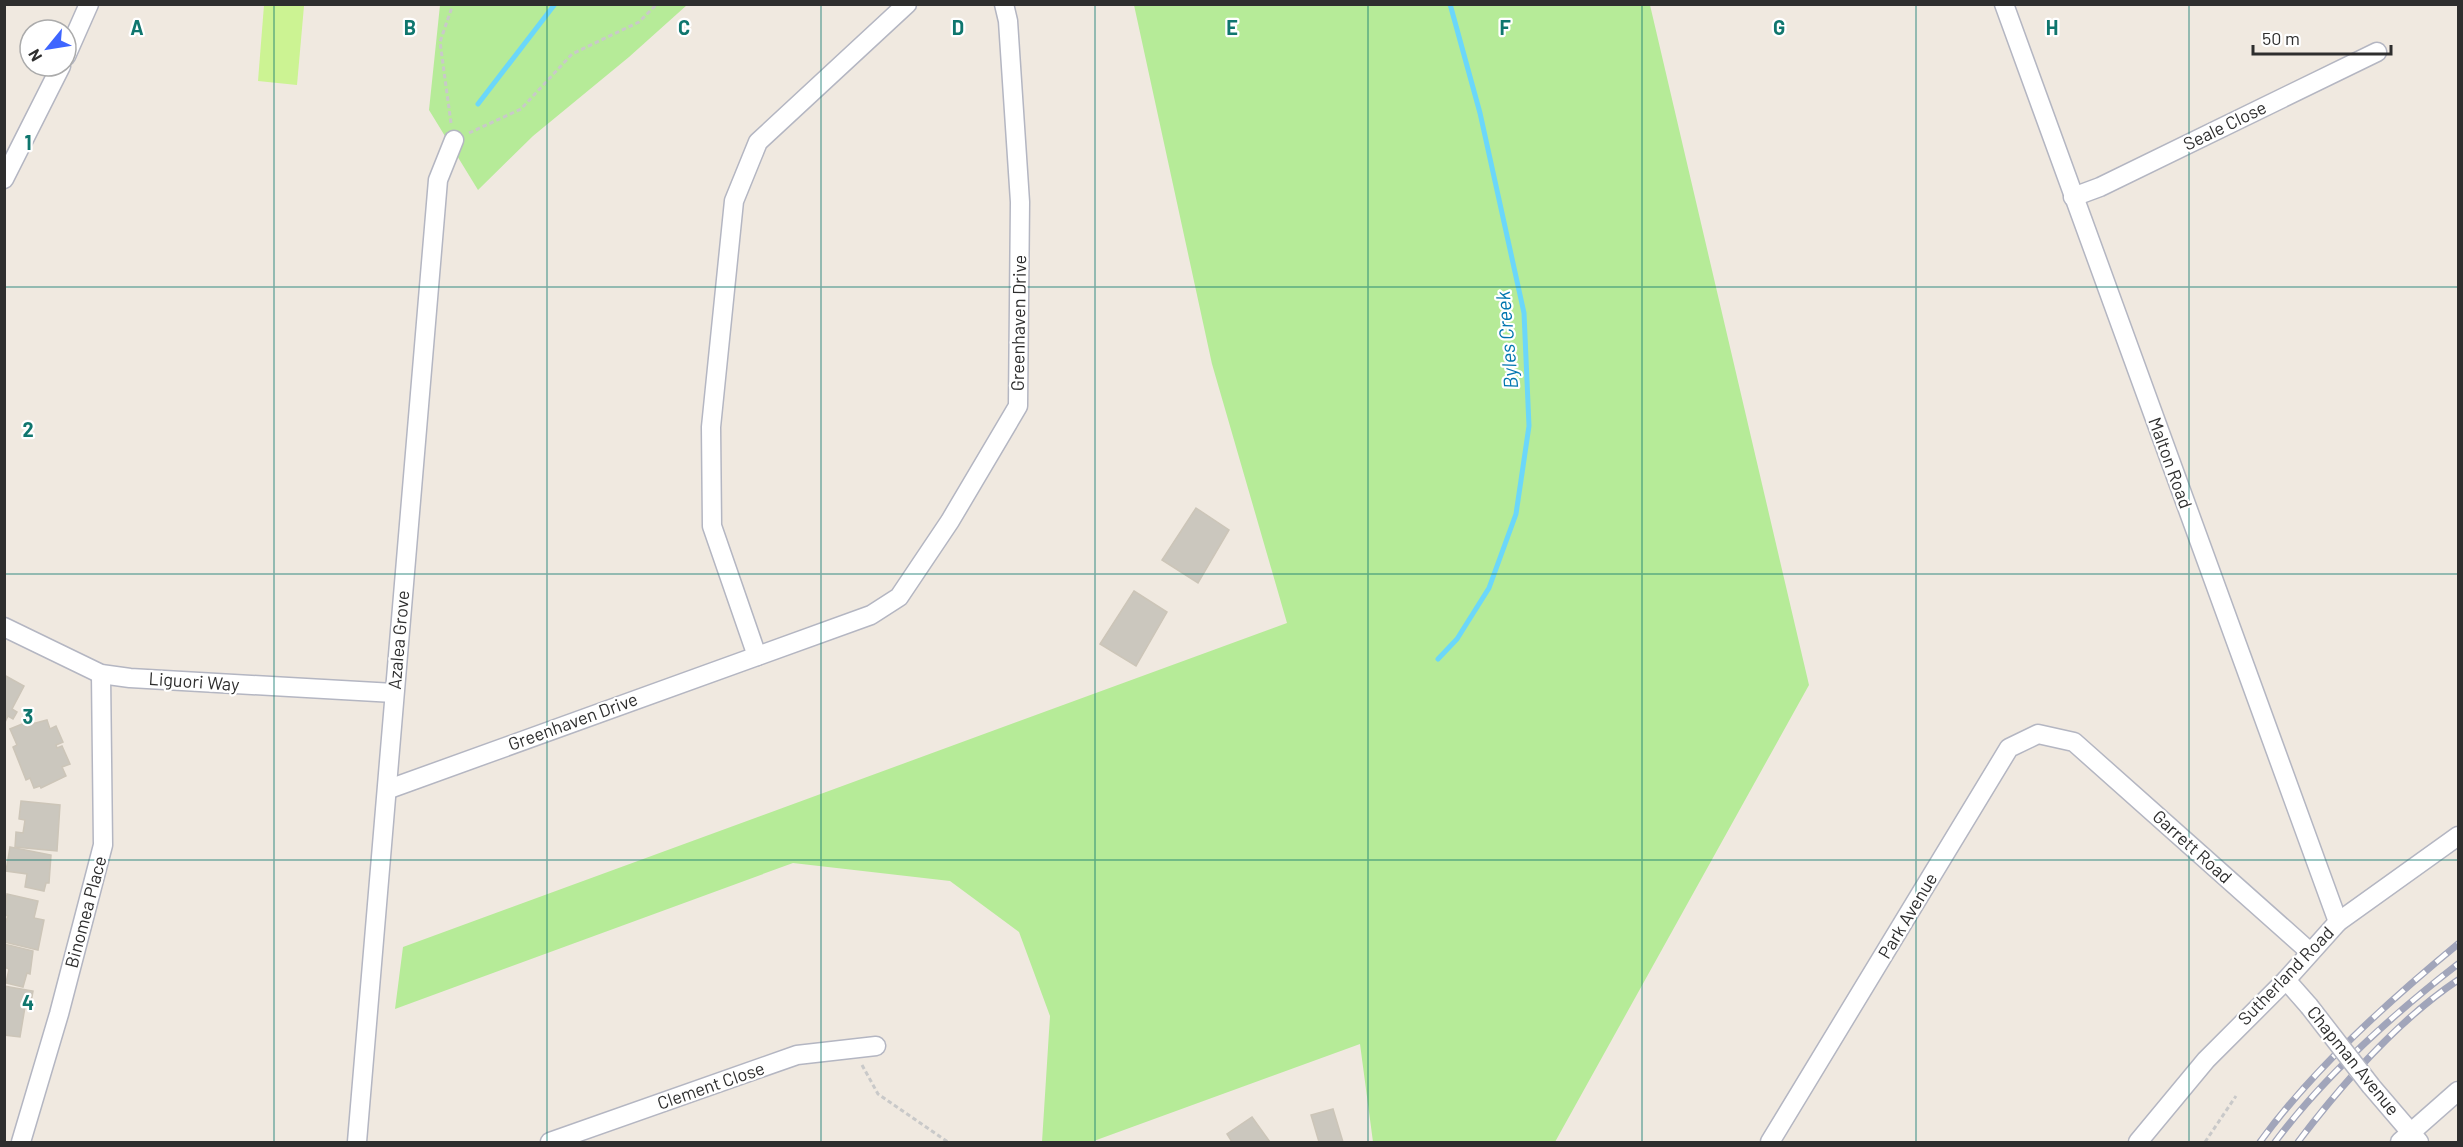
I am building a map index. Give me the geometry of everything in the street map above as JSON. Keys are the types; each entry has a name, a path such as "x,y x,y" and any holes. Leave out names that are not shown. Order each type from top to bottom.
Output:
{"street":[{"path":"78,29 89,4"},
{"path":"757,656 712,526 711,427 734,201 758,142 907,4"},
{"name":"Greenhaven Drive","path":"389,789 871,615 899,597 950,521 1018,406 1020,202 1008,21 1004,4"},
{"name":"Malton Road","path":"2004,4 2338,922"},
{"name":"Seale Close","path":"2073,197 2100,187 2377,52"},
{"path":"4,179 56,78"},
{"name":"Azalea Grove","path":"357,1143 389,789 394,693 438,180 454,140"},
{"name":"Liguori Way","path":"4,627 101,674 130,678 394,693"},
{"name":"Binomea Place","path":"21,1143 59,1014 103,845 101,674"},
{"name":"Park Avenue","path":"1770,1143 2009,748 2038,734 2074,742"},
{"name":"Garrett Road","path":"2074,742 2310,952"},
{"name":"Sutherland Road","path":"2138,1143 2206,1060 2286,980 2338,922 2458,836"},
{"name":"Chapman Avenue","path":"2286,980 2309,1006 2410,1139"},
{"name":"Clement Close","path":"550,1143 797,1055 876,1046"},
{"path":"2410,1139 2458,1091"}],"path":[{"path":"453,4 440,42 454,140 521,109 572,54 639,22 657,4"},
{"path":"853,1049 878,1094 948,1143"},
{"path":"2205,1143 2236,1096"}],"green space":[{"path":"264,5 304,6 297,85 258,81"},
{"path":"440,5 687,5 629,57 533,136 478,190 429,110"},
{"path":"1134,5 1650,5 1809,685 1555,1142 1373,1142 1360,1044 1091,1142 1042,1142 1050,1016 1019,932 950,881 793,863 395,1009 403,947 1287,623 1212,364"}],"building":[{"path":"1196,508 1229,530 1198,583 1162,560"},
{"path":"1134,591 1167,612 1136,666 1100,644"},
{"path":"4,675 24,686 12,709 17,712 13,719 8,716 6,720"},
{"path":"47,720 50,729 56,726 63,742 56,745 57,748 62,746 70,764 62,767 66,776 41,788 40,786 34,788 30,778 26,780 13,747 17,745 10,729 27,722 28,725"},
{"path":"21,801 60,805 57,851 15,847 16,832 23,833 25,820 19,819"},
{"path":"10,847 51,855 49,883 46,883 44,891 25,887 27,874 6,871"},
{"path":"7,894 38,901 34,918 44,920 38,950 4,942 4,926 8,916 4,915"},
{"path":"4,944 33,951 30,974 27,973 23,987 6,983 9,969 4,967"},
{"path":"4,986 33,991 30,1008 25,1007 20,1037 4,1035"},
{"path":"1333,1109 1343,1142 1319,1142 1311,1115"},
{"path":"1252,1117 1270,1142 1232,1142 1227,1134"}],"waterway":[{"path":"478,104 555,4"},
{"name":"Byles Creek","path":"1438,659 1457,639 1489,588 1516,514 1529,426 1524,313 1480,113 1450,4"}],"railway":[{"path":"2260,1142 2328,1062 2405,989 2458,944"},
{"path":"2275,1142 2316,1093 2360,1047 2458,964"},
{"path":"2298,1142 2352,1076 2392,1034 2413,1014 2458,980"}]}
